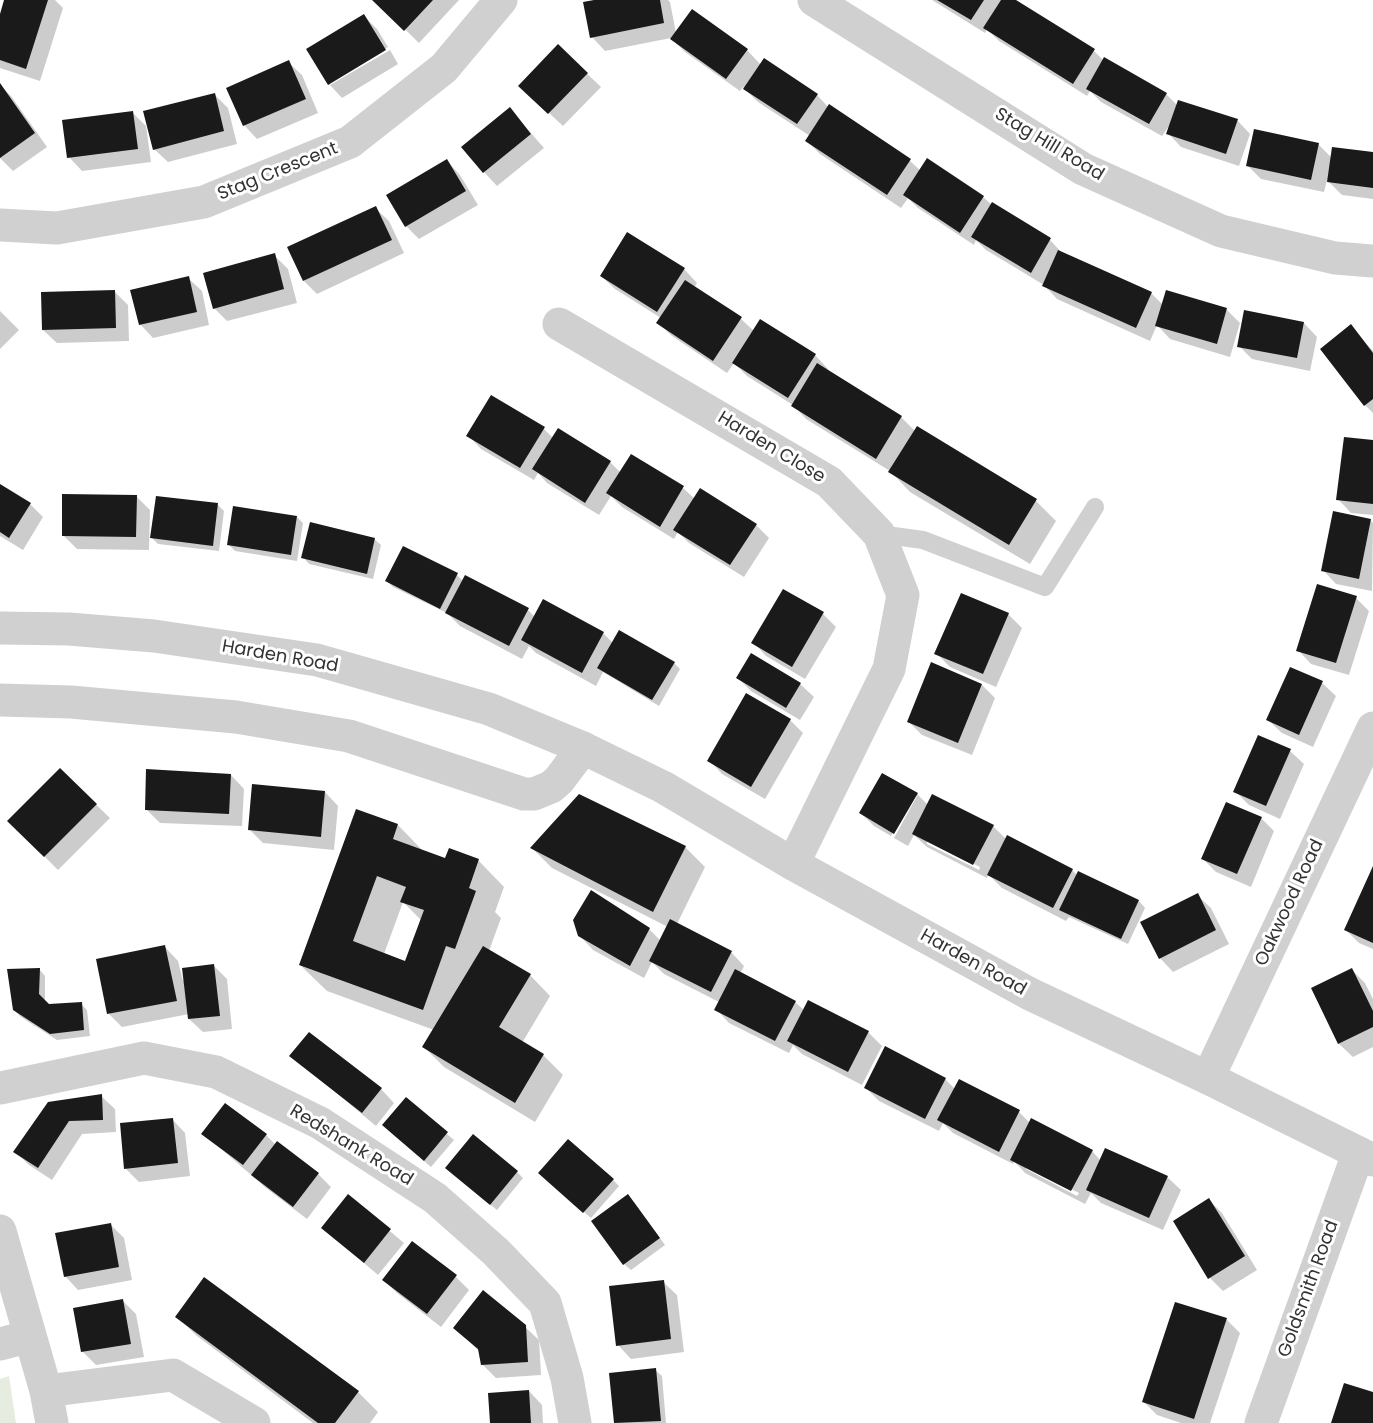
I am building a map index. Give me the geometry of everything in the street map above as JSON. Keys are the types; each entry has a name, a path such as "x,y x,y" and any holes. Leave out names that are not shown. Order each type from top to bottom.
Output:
{"street":[{"name":"Stag Crescent","path":"0,225 57,228 204,202 350,142 444,68 501,0"},
{"name":"Stag Hill Road","path":"814,0 1083,169 1221,231 1335,258 1373,261"},
{"name":"Harden Close","path":"559,325 829,482 879,534 903,595 889,669 793,864"},
{"name":"Harden Road","path":"0,628 69,628 154,636 317,660 489,709 583,748 663,787 793,864 1030,994 1208,1078 1365,1157"},
{"path":"0,700 72,688 350,736 524,794 534,794 551,787 583,748"},
{"name":"Oakwood Road","path":"1208,1078 1373,728"},
{"name":"Redshank Road","path":"0,1088 144,1058 216,1072 320,1123 435,1198 496,1252 545,1302 567,1378 575,1423"},
{"name":"Goldsmith Road","path":"1261,1423 1365,1157"},
{"path":"0,1231 15,1340 45,1391 52,1423"},
{"path":"45,1391 173,1375 254,1423"}],"lane":[{"path":"879,534 923,540 1045,587 1095,507"}],"shaded area":[{"path":"9,1376 16,1423 0,1423 0,1379"}],"building":[{"path":"4,0 48,0 26,69 0,60 0,14"},
{"path":"372,0 433,0 404,31"},
{"path":"660,0 664,23 590,38 583,2"},
{"path":"937,0 984,0 971,20"},
{"path":"1001,0 1016,0 1095,49 1073,84 983,28"},
{"path":"692,9 748,49 726,79 670,39"},
{"path":"364,14 386,50 328,85 306,49"},
{"path":"558,44 588,73 548,114 518,86"},
{"path":"1104,57 1167,93 1149,124 1086,89"},
{"path":"764,58 818,94 797,124 743,89"},
{"path":"289,60 306,99 243,126 226,88"},
{"path":"0,83 35,133 0,158"},
{"path":"215,93 224,131 153,150 143,111"},
{"path":"1178,100 1238,119 1226,154 1166,134"},
{"path":"829,104 911,159 887,195 805,141"},
{"path":"510,107 531,134 483,173 461,147"},
{"path":"133,111 138,149 67,158 62,120"},
{"path":"1254,129 1319,143 1311,180 1246,166"},
{"path":"1332,147 1373,152 1373,188 1327,182"},
{"path":"927,158 984,196 960,233 903,195"},
{"path":"447,159 466,191 405,227 386,195"},
{"path":"992,202 1051,238 1031,273 971,237"},
{"path":"376,206 392,240 303,281 287,247"},
{"path":"627,232 685,268 657,312 600,276"},
{"path":"1058,250 1152,292 1136,328 1042,286"},
{"path":"275,253 284,289 213,309 203,273"},
{"path":"189,276 197,312 139,325 130,290"},
{"path":"685,280 742,317 713,361 656,323"},
{"path":"115,290 116,328 42,330 41,292"},
{"path":"1166,290 1227,308 1217,344 1155,326"},
{"path":"1244,310 1304,322 1297,358 1237,347"},
{"path":"760,319 816,354 788,398 732,363"},
{"path":"1351,324 1373,353 1373,399 1364,406 1320,349"},
{"path":"817,363 902,416 876,459 791,406"},
{"path":"491,395 545,427 520,468 466,436"},
{"path":"917,426 1037,499 1009,545 888,472"},
{"path":"558,428 611,461 585,503 532,469"},
{"path":"1344,437 1373,440 1373,504 1336,500"},
{"path":"631,454 684,486 660,527 606,493"},
{"path":"0,484 31,503 9,538 0,532"},
{"path":"700,488 757,524 730,565 673,530"},
{"path":"62,494 137,495 136,537 62,536"},
{"path":"156,496 218,503 213,546 150,538"},
{"path":"233,506 297,516 291,555 227,545"},
{"path":"1333,511 1371,519 1359,579 1321,571"},
{"path":"310,522 375,538 367,574 301,558"},
{"path":"403,546 458,573 440,609 385,581"},
{"path":"465,575 529,608 509,646 445,613"},
{"path":"1317,584 1357,596 1336,663 1296,651"},
{"path":"783,589 824,612 792,667 751,643"},
{"path":"961,593 1009,613 983,674 934,654"},
{"path":"543,599 604,632 582,673 521,640"},
{"path":"619,630 675,662 652,700 597,668"},
{"path":"751,653 801,683 786,708 736,678"},
{"path":"931,662 982,684 958,743 907,722"},
{"path":"1290,667 1323,681 1299,735 1266,720"},
{"path":"746,693 791,719 751,787 707,761"},
{"path":"1258,735 1291,749 1266,806 1233,792"},
{"path":"60,768 97,804 44,857 7,821"},
{"path":"146,769 231,774 229,814 145,810"},
{"path":"882,773 918,793 894,834 859,813"},
{"path":"252,784 325,791 321,837 248,830"},
{"path":"579,794 686,846 653,912 530,848"},
{"path":"932,794 994,825 973,865 912,834"},
{"path":"1226,802 1262,817 1237,874 1201,859"},
{"path":"356,809 398,824 393,839 445,858 449,848 479,859 469,888 476,891 455,949 446,946 423,1010 299,965","holes":["377,876 406,887 400,902 424,910 405,961 353,941"]},
{"path":"1007,835 1073,869 1053,908 987,875"},
{"path":"1373,866 1373,943 1344,930"},
{"path":"1078,871 1139,900 1121,939 1059,910"},
{"path":"591,890 650,928 630,966 578,936 573,920"},
{"path":"1198,893 1216,930 1159,959 1140,922"},
{"path":"670,919 732,951 711,992 649,961"},
{"path":"165,945 177,1001 107,1014 96,959"},
{"path":"483,946 531,974 499,1027 544,1054 515,1103 422,1047"},
{"path":"214,964 220,1016 188,1019 182,968"},
{"path":"40,968 39,994 49,1004 82,1002 84,1030 50,1034 13,1010 7,969"},
{"path":"1352,968 1373,1011 1373,1027 1338,1044 1311,988"},
{"path":"735,969 796,1001 775,1041 714,1010"},
{"path":"808,1000 869,1031 848,1072 787,1041"},
{"path":"309,1032 382,1088 362,1113 289,1056"},
{"path":"885,1046 946,1078 925,1119 864,1088"},
{"path":"959,1079 1020,1110 999,1152 937,1120"},
{"path":"102,1094 103,1120 69,1121 38,1168 13,1152 48,1102"},
{"path":"406,1097 448,1132 424,1161 382,1125"},
{"path":"225,1103 267,1134 243,1165 201,1134"},
{"path":"173,1118 178,1163 124,1169 120,1123"},
{"path":"1031,1118 1093,1150 1071,1191 1010,1160"},
{"path":"473,1134 518,1171 490,1205 445,1168"},
{"path":"568,1139 614,1179 583,1213 538,1173"},
{"path":"277,1141 319,1173 293,1207 251,1175"},
{"path":"1105,1148 1168,1176 1149,1218 1086,1190"},
{"path":"348,1194 391,1229 364,1263 321,1228"},
{"path":"628,1194 660,1238 623,1265 591,1221"},
{"path":"1209,1198 1245,1256 1208,1279 1173,1221"},
{"path":"111,1223 119,1267 64,1277 55,1233"},
{"path":"412,1241 457,1275 427,1314 382,1280"},
{"path":"204,1277 359,1391 335,1423 318,1423 175,1317"},
{"path":"664,1280 671,1339 616,1346 609,1286"},
{"path":"483,1290 526,1325 528,1362 481,1365 478,1349 453,1328"},
{"path":"123,1299 131,1344 81,1352 73,1308"},
{"path":"1175,1302 1227,1318 1194,1419 1142,1402"},
{"path":"656,1368 661,1421 614,1423 609,1373"},
{"path":"1344,1383 1373,1392 1373,1423 1331,1423"},
{"path":"529,1390 531,1423 490,1423 488,1393"}]}
